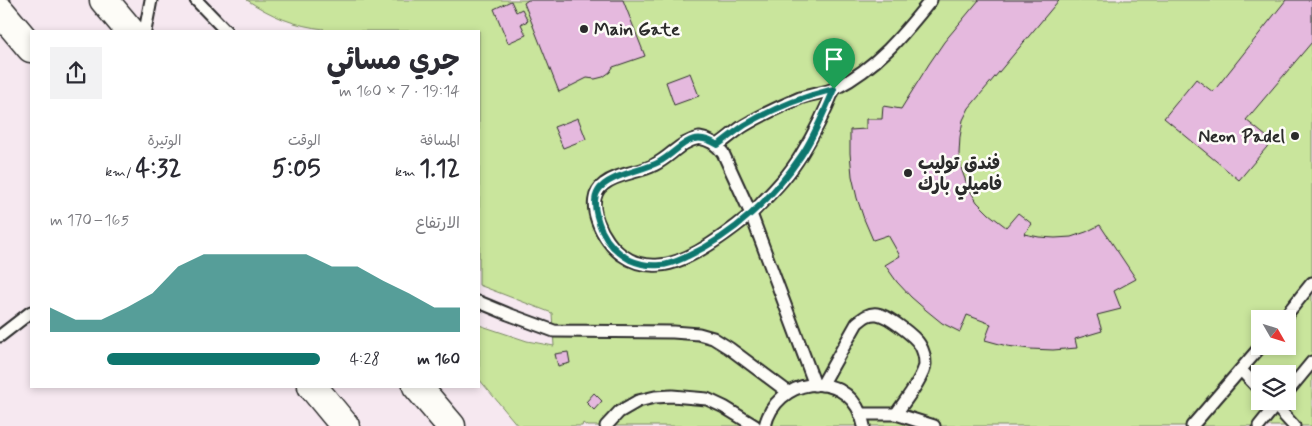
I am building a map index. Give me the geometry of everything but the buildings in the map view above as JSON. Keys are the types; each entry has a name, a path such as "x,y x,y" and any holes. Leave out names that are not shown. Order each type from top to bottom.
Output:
{"main road":[{"path":"104,0 129,30"},
{"path":"0,11 30,47"},
{"path":"314,388 345,426"},
{"path":"419,388 451,426"}],"lane":[{"path":"145,30 151,0"},
{"path":"196,0 225,30"},
{"path":"718,145 744,126 772,110 803,97 834,89 858,75 879,59 898,40 930,0"},
{"path":"819,385 751,214 718,145 709,140 699,138 689,140 665,159 654,165 604,184 598,191 595,199 599,225 613,248 634,262 660,266 673,263 727,233 751,214 777,187 800,156 819,124 834,89"},
{"path":"1290,310 1312,283"},
{"path":"480,302 554,331 673,332 699,334 713,338 788,392"},
{"path":"0,336 30,313"},
{"path":"819,385 857,323 870,314 886,317 914,338 924,354 925,364 922,374 896,414"},
{"path":"1192,426 1254,355"},
{"path":"1296,381 1312,362"},
{"path":"1241,370 1251,381"},
{"path":"765,426 768,416 776,403 788,392 801,386 819,385 835,388 845,395 854,404 864,426"},
{"path":"606,426 618,412 638,400 655,396 707,399 755,426"},
{"path":"1259,426 1270,410"},
{"path":"1281,410 1294,426"},
{"path":"860,414 896,414 934,426"}],"green space":[{"path":"247,0 1312,0 1312,426 587,426 583,423 582,426 518,426 480,380 480,325 527,341 554,346 552,313 480,285 480,30 323,30 284,19"}],"place":[{"name":"Main Gate","path":"584,29"},
{"name":"Neon Padel","path":"1295,136"},
{"name":"فندق توليب فاميلي بارك","path":"908,173"}],"route":[{"path":"834,89 819,124 800,156 777,187 751,214 714,242 673,263 660,266 634,262 613,248 605,237 599,225 595,208 595,199 598,191 604,184 654,165 665,159 689,140 699,138 709,140 718,145 744,126 772,110 803,97 834,89"}]}
